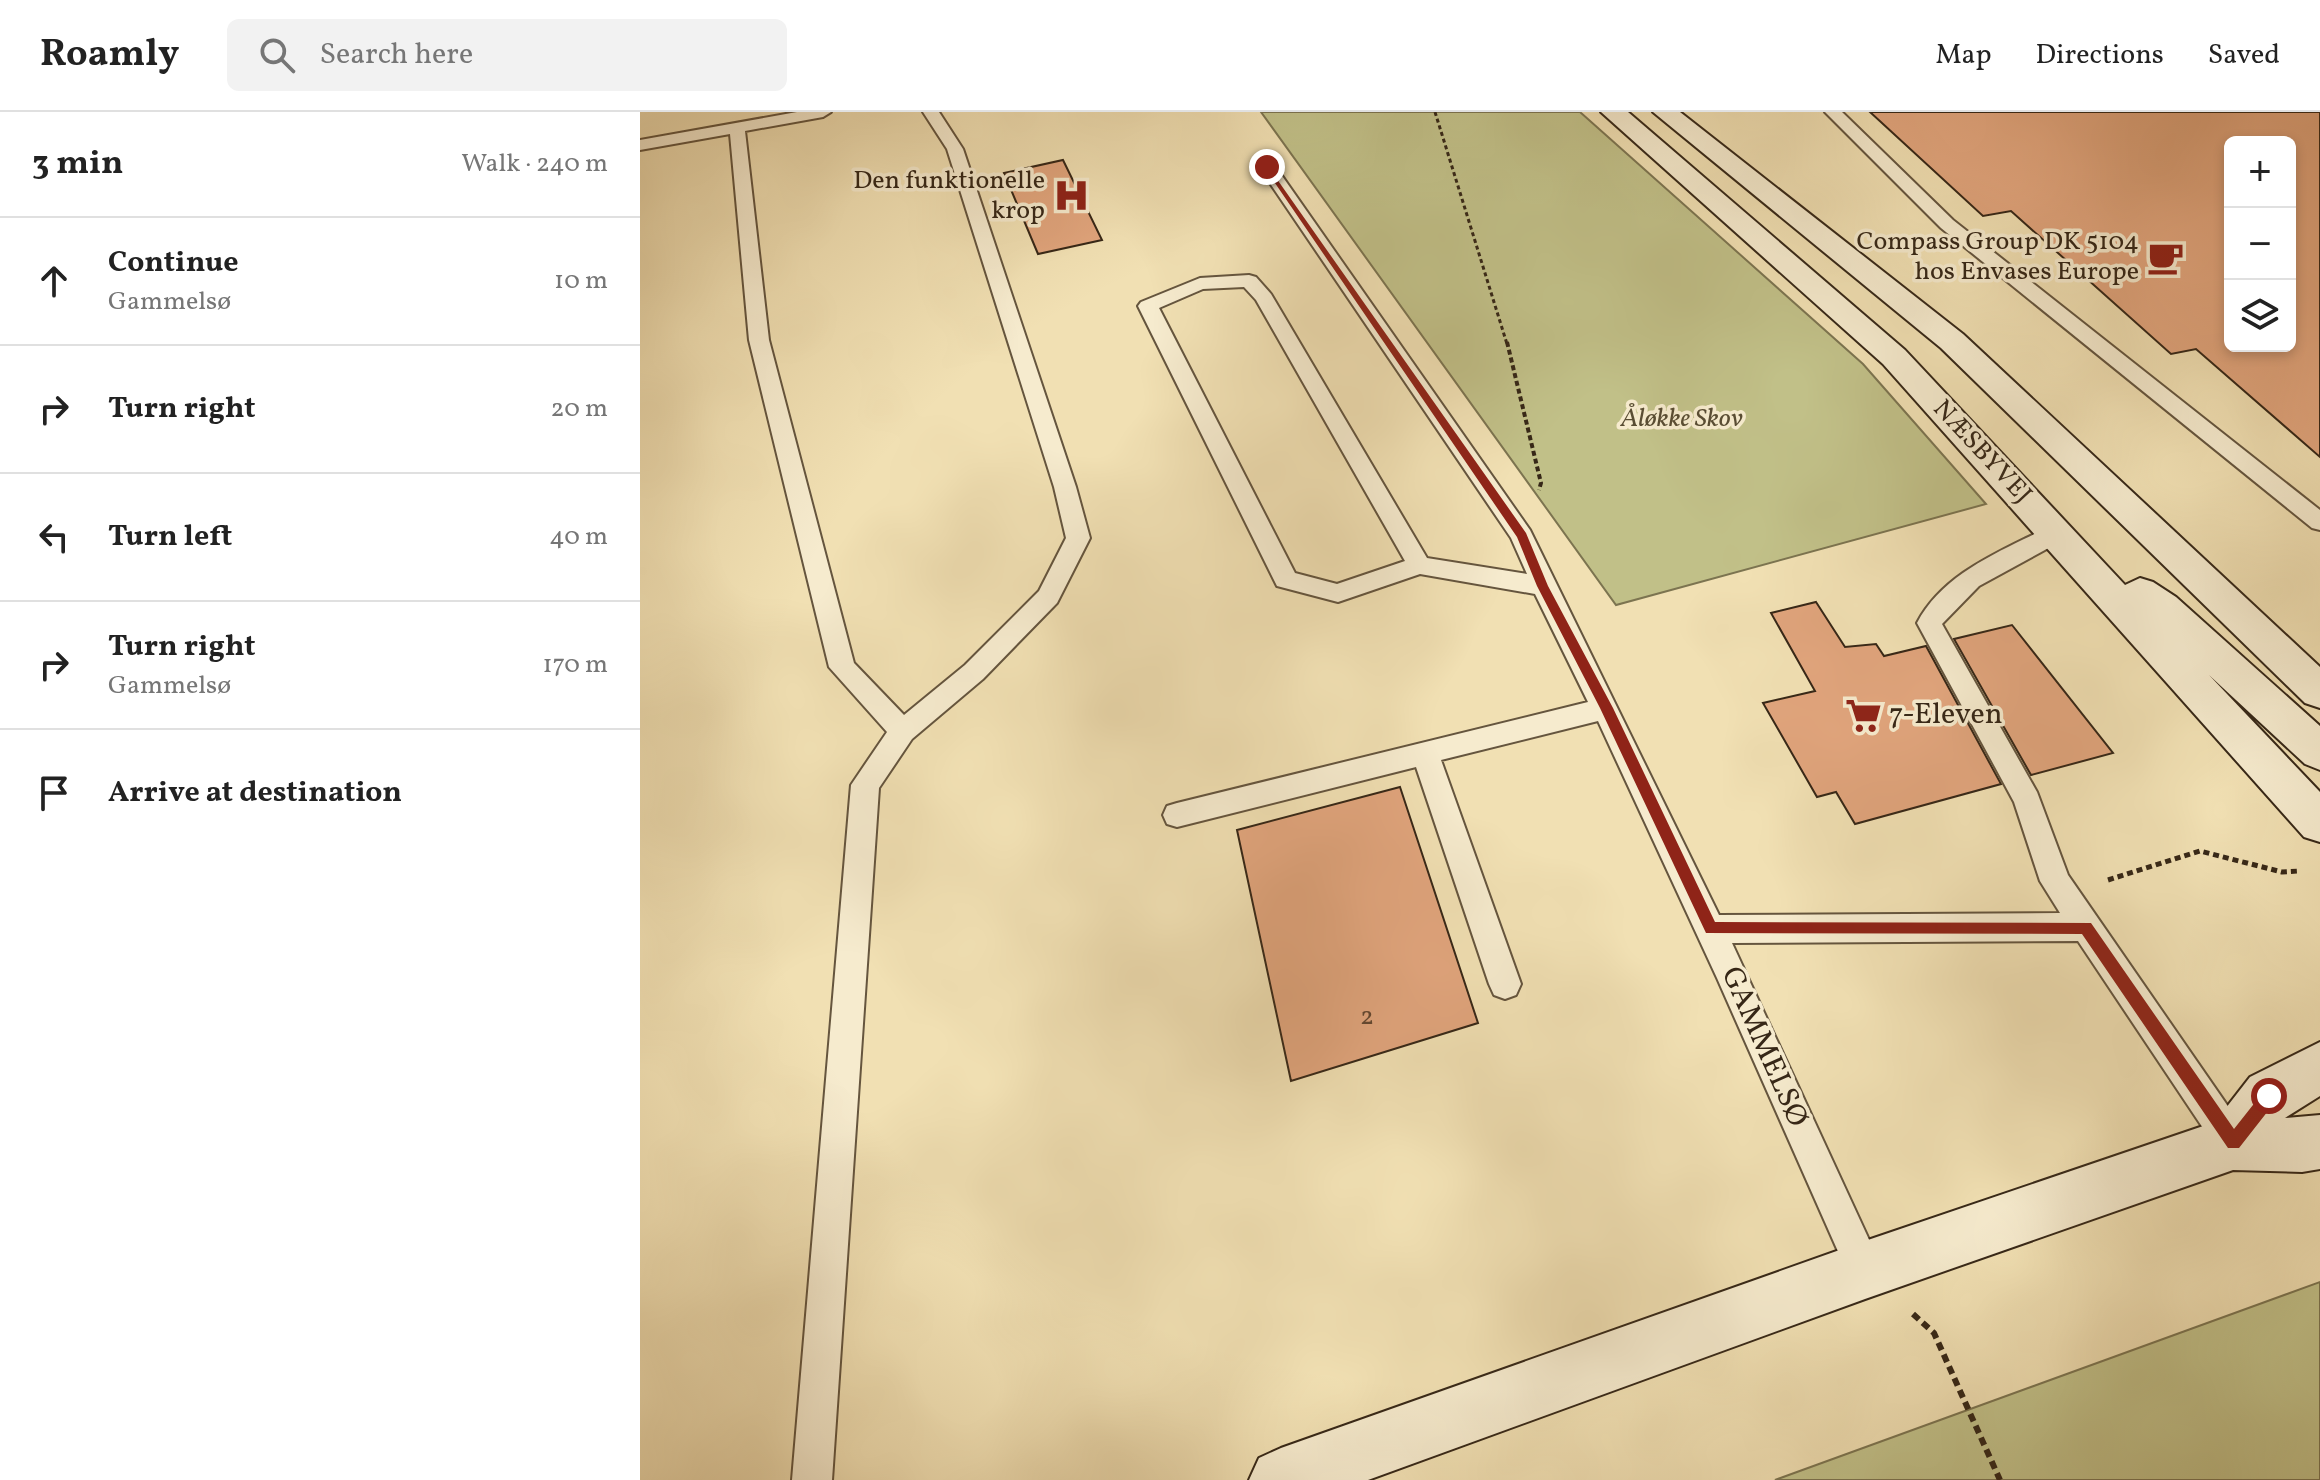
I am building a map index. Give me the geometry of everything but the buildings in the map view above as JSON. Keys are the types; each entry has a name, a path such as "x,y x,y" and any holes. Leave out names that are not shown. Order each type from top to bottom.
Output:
{"street":[{"name":"NÆSBYVEJ","path":"1613,112 1894,357 2320,823"},
{"name":"NÆSBYVEJ","path":"1665,112 1952,341 2320,692"},
{"path":"2057,533 2162,607 2320,752"},
{"path":"2233,1143 2269,1096 2320,1068"},
{"path":"1281,1480 1865,1270 2233,1143 2302,1145 2320,1142"}],"lane":[{"path":"640,145 823,112"},
{"path":"812,1480 865,785 903,731 974,672 1048,597 1078,538 1065,487 955,149 931,112"},
{"path":"1833,112 1947,224 2320,522"},
{"path":"737,128 759,340 842,667 903,731"},
{"name":"GAMMELSØ","path":"1267,167 1522,536 1543,586 1606,708 1711,929 1865,1270"},
{"path":"1419,565 1264,298 1249,281 1200,284 1148,306 1286,580 1338,593 1419,565 1543,586"},
{"path":"2057,533 1967,579 1945,599 1929,623 2027,800 2055,881 2233,1143"},
{"path":"1177,815 1606,708"},
{"path":"1425,753 1505,984"},
{"path":"1711,929 2086,927"}],"path":[{"path":"1435,112 1494,290 1522,390 1541,483 1522,536"},
{"path":"2064,895 2200,851 2282,872 2307,870"},
{"path":"1865,1270 1934,1333 2000,1480"}],"green space":[{"name":"Åløkke Skov","path":"1261,112 1580,112 1863,364 1986,504 1616,605"},
{"path":"2320,1282 2320,1480 1775,1480"}],"place":[{"name":"Den funktionelle krop","path":"1071,196"},
{"name":"Compass Group DK 5104 hos Envases Europe","path":"2165,257"},
{"name":"7-Eleven","path":"1863,715"}],"route":[{"path":"1267,167 1522,536 1543,586 1606,708 1711,929 2086,927 2233,1143 2269,1096"}]}
